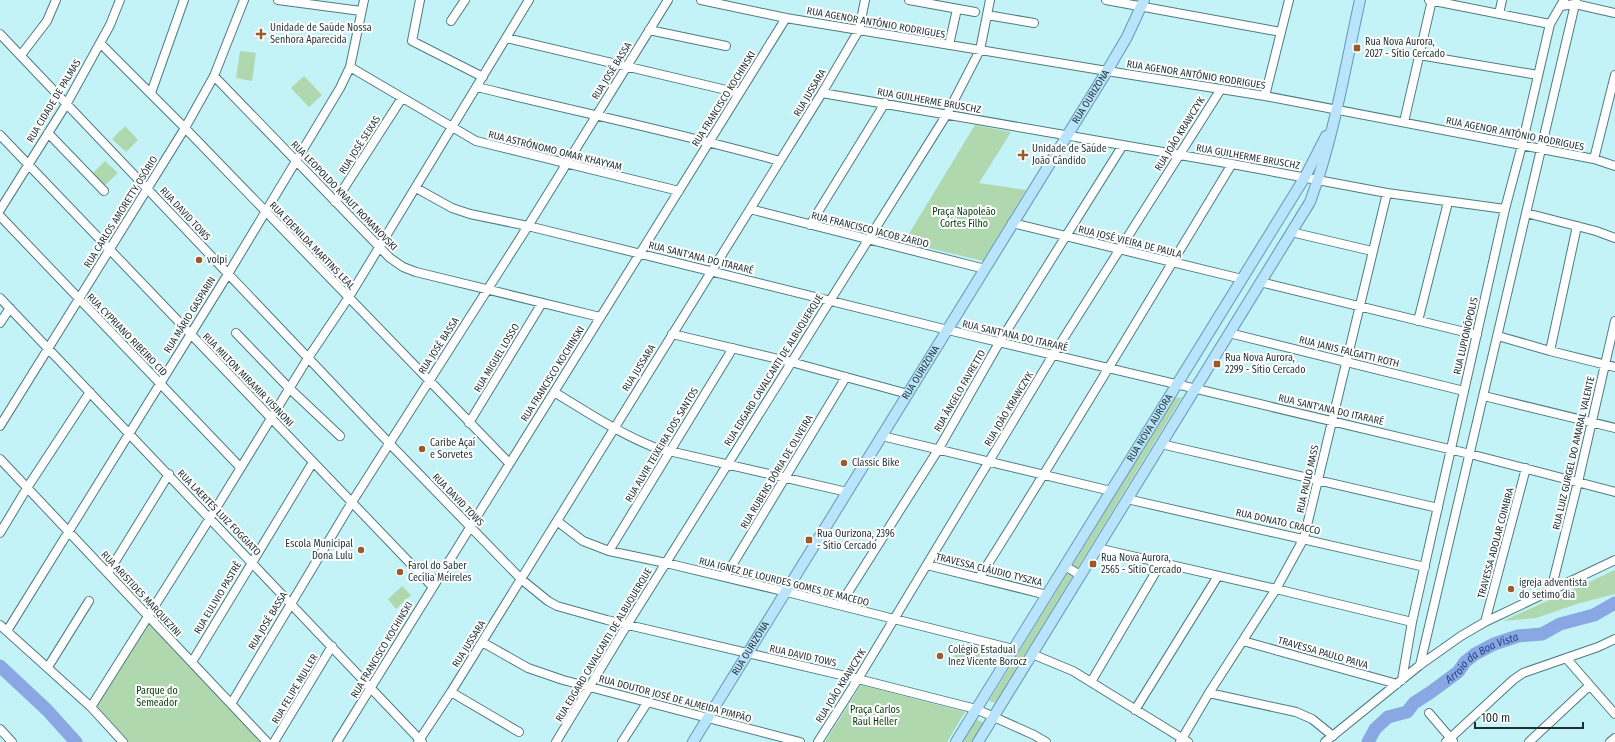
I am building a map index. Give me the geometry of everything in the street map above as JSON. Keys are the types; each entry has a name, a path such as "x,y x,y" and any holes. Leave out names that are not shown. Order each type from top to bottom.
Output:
{"main road":[{"name":"RUA NOVA AURORA","path":"978,742 1310,202 1318,180 1336,110 1360,0"},
{"name":"RUA OURIZONA","path":"693,742 1107,71 1127,37 1143,3"},
{"name":"RUA NOVA AURORA","path":"956,742 1305,177 1325,139 1336,110"}],"street":[{"path":"21,56 47,21 56,0"},
{"name":"RUA CIDADE DE PALMAS","path":"0,210 67,103 110,25 120,0"},
{"path":"151,94 184,0"},
{"name":"RUA CARLOS AMORETTY OSÓRIO","path":"0,426 185,128 214,76 244,0"},
{"path":"278,0 361,11"},
{"name":"RUA MÁRIO GASPARIN","path":"7,631 159,382 228,274 340,88 350,67 364,0"},
{"path":"420,0 412,41 483,77"},
{"path":"451,21 465,0"},
{"path":"91,707 210,518 270,417 349,297 529,0"},
{"name":"RUA JOSÉ BASSA","path":"231,704 290,602 352,502 528,226 668,0"},
{"name":"RUA AGENOR ANTÔNIO RODRIGUES","path":"701,0 786,18 1265,96 1542,148 1594,159 1615,166"},
{"name":"RUA JUSSARA","path":"420,741 822,93 859,30 865,0"},
{"path":"909,0 975,12"},
{"name":"RUA EDGARD CAVALCANTI DE ALBUQUERQUE","path":"556,742 727,464 947,114 980,50 990,0"},
{"path":"1106,0 1143,3 1281,32"},
{"path":"1265,96 1289,0"},
{"path":"1404,122 1431,0 1550,24"},
{"path":"1499,14 1502,0"},
{"path":"1420,666 1576,2"},
{"path":"1562,3 1576,2 1615,13"},
{"name":"RUA LUPIONÓPOLIS","path":"1399,682 1505,209 1522,145 1550,24 1562,3"},
{"path":"949,45 958,9"},
{"path":"987,15 1034,23"},
{"name":"RUA FRANCISCO KOCHINSKI","path":"337,742 432,586 786,18"},
{"path":"649,30 726,46"},
{"name":"RUA DAVID TOWS","path":"0,34 389,443 521,579 548,601 557,606 627,625 858,679 976,709 1034,735 1046,742"},
{"path":"506,38 739,93"},
{"name":"RUA EDENILDA MARTINS LEAL","path":"100,43 185,128 509,463"},
{"path":"1419,55 1538,75"},
{"name":"RUA ASTRÔNOMO OMAR KHAYYAM","path":"350,67 476,142 678,191"},
{"path":"1594,159 1615,74"},
{"name":"RUA LEOPOLDO KNAUT ROMANOVSKI","path":"214,76 390,258 403,267 487,290 600,317"},
{"path":"477,87 596,116 709,141 780,161"},
{"name":"RUA JOÃO KRAWCZYK","path":"818,742 858,679 1053,355 1221,89"},
{"name":"RUA GUILHERME BRUSCHZ","path":"822,93 1179,154 1387,193 1505,209"},
{"name":"RUA JOSÉ SEIXAS","path":"335,202 402,98"},
{"path":"810,225 884,103"},
{"path":"48,133 104,191"},
{"name":"RUA MILTON MIRAMIR VISINONI","path":"0,135 432,586"},
{"name":"RUA ÂNGELO FAVRETTO","path":"840,605 938,450 999,343 1123,145"},
{"path":"979,578 1044,475 1107,368 1232,164"},
{"name":"RUA SANT'ANA DO ITARARÉ","path":"416,188 452,208 470,214 528,226 639,253 999,343 1332,420 1526,468 1615,492"},
{"name":"RUA PAULO MASS","path":"1183,741 1209,693 1276,589 1304,538 1387,193"},
{"path":"1418,321 1448,202"},
{"name":"RUA FRANCISCO JACOB ZARDO","path":"750,209 985,269"},
{"path":"1526,213 1596,231 1615,238"},
{"name":"RUA CYPRIANO RIBEIRO CID","path":"0,216 240,467"},
{"name":"RUA JOSÉ VIEIRA DE PAULA","path":"1012,223 1242,279"},
{"path":"1550,351 1577,226"},
{"path":"1291,232 1372,251"},
{"path":"1260,282 1477,335"},
{"name":"RUA LAERTES LUIZ FOGGIATO","path":"0,298 371,687 420,741"},
{"name":"RUA MIGUEL LOSSO","path":"469,423 542,303"},
{"path":"0,324 10,308"},
{"name":"RUA LUIZ GURGEL DO AMARAL VALENTE","path":"1551,590 1578,482 1615,321"},
{"path":"236,333 289,388 340,436"},
{"name":"RUA JANIS FALGATTI ROTH","path":"1229,333 1464,391"},
{"path":"672,334 791,362 908,394"},
{"path":"1498,336 1615,367"},
{"name":"RUA ALVIR TEIXEIRA DOS SANTOS","path":"609,551 733,348"},
{"name":"RUA RUBENS DÓRIA DE OLIVEIRA","path":"725,577 846,377"},
{"path":"0,533 27,488 90,392"},
{"path":"554,392 637,441 656,448 847,492"},
{"path":"1484,396 1615,428"},
{"path":"882,436 1112,491"},
{"path":"1161,444 1438,508"},
{"name":"RUA ARISTIDES MARQUEZINI","path":"0,459 267,742"},
{"name":"RUA EULIVIO PASTRÊ","path":"192,662 251,561 313,462"},
{"name":"TRAVESSA ADOLAR COIMBRA","path":"1485,622 1526,468"},
{"path":"108,573 168,474"},
{"name":"RUA DONATO CRACCO","path":"1127,499 1304,538 1425,567"},
{"name":"RUA IGNEZ DE LOURDES GOMES DE MACEDO","path":"557,521 583,541 609,551 725,577 1013,649"},
{"path":"1097,548 1412,622"},
{"path":"1325,742 1399,682 1461,636 1485,622 1615,560"},
{"path":"1091,682 1161,563"},
{"name":"TRAVESSA CLÁUDIO TYSZKA","path":"927,564 1047,595"},
{"path":"1065,566 1080,575"},
{"path":"1135,710 1218,576"},
{"path":"48,667 89,601"},
{"path":"0,625 91,707 123,742"},
{"path":"1429,713 1450,741 1513,680 1523,673 1598,647 1615,639"},
{"name":"TRAVESSA PAULO PAIVA","path":"1243,641 1399,682"},
{"name":"RUA DOUTOR JOSÉ DE ALMEIDA PIMPÃO","path":"482,642 528,668 590,688 800,742"},
{"name":"RUA FELIPE MULLER","path":"274,742 332,646"},
{"path":"1032,654 1073,671 1183,741"},
{"path":"1566,658 1615,714"},
{"path":"1529,742 1589,686"},
{"path":"451,692 519,732"},
{"path":"1209,693 1296,712 1312,719 1333,736"},
{"path":"622,742 647,703"},
{"path":"0,730 12,742"},
{"path":"1610,742 1615,738"}],"green space":[{"path":"240,51 256,53 252,81 236,78"},
{"path":"304,76 322,95 309,107 291,88"},
{"name":"Praça Napoleão Cortes Filho","path":"975,125 1011,132 979,183 1026,190 983,261 904,242"},
{"path":"125,126 138,140 126,152 112,139"},
{"path":"105,161 118,173 103,187 91,175"},
{"path":"1182,397 995,703 989,701 1175,398"},
{"path":"1615,570 1615,594 1580,603 1536,618 1503,621"},
{"path":"402,586 411,595 396,609 388,599"},
{"name":"Parque do Semeador","path":"150,622 264,742 128,742 96,708"},
{"path":"957,645 981,651 977,665 954,659"},
{"name":"Praça Carlos Raul Heller","path":"861,685 965,712 947,742 825,742"},
{"path":"975,719 984,723 973,742 961,742"}],"waterway":[{"name":"Arroio da Boa Vista","path":"1368,742 1375,729 1388,717 1407,712 1414,703 1458,672 1465,662 1475,654 1494,644 1518,636 1542,634 1560,624 1594,615 1615,603"},
{"path":"0,666 47,710 76,742"}],"place":[{"name":"Unidade de Saúde Nossa Senhora Aparecida","path":"261,34"},
{"name":"Rua Nova Aurora, 2027 - Sítio Cercado","path":"1357,48"},
{"name":"Unidade de Saúde João Cândido","path":"1023,155"},
{"name":"volpi","path":"199,260"},
{"name":"Rua Nova Aurora, 2299 - Sítio Cercado","path":"1217,364"},
{"name":"Caribe Açaí e Sorvetes","path":"422,449"},
{"name":"Classic Bike","path":"844,463"},
{"name":"Rua Ourizona, 2396 - Sítio Cercado","path":"809,540"},
{"name":"Escola Municipal Dona Lulu","path":"361,550"},
{"name":"Rua Nova Aurora, 2565 - Sítio Cercado","path":"1093,564"},
{"name":"Farol do Saber Cecília Meireles","path":"400,572"},
{"name":"igreja adventista do setimo dia","path":"1511,589"},
{"name":"Colégio Estadual Inez Vicente Borocz","path":"940,656"}]}
